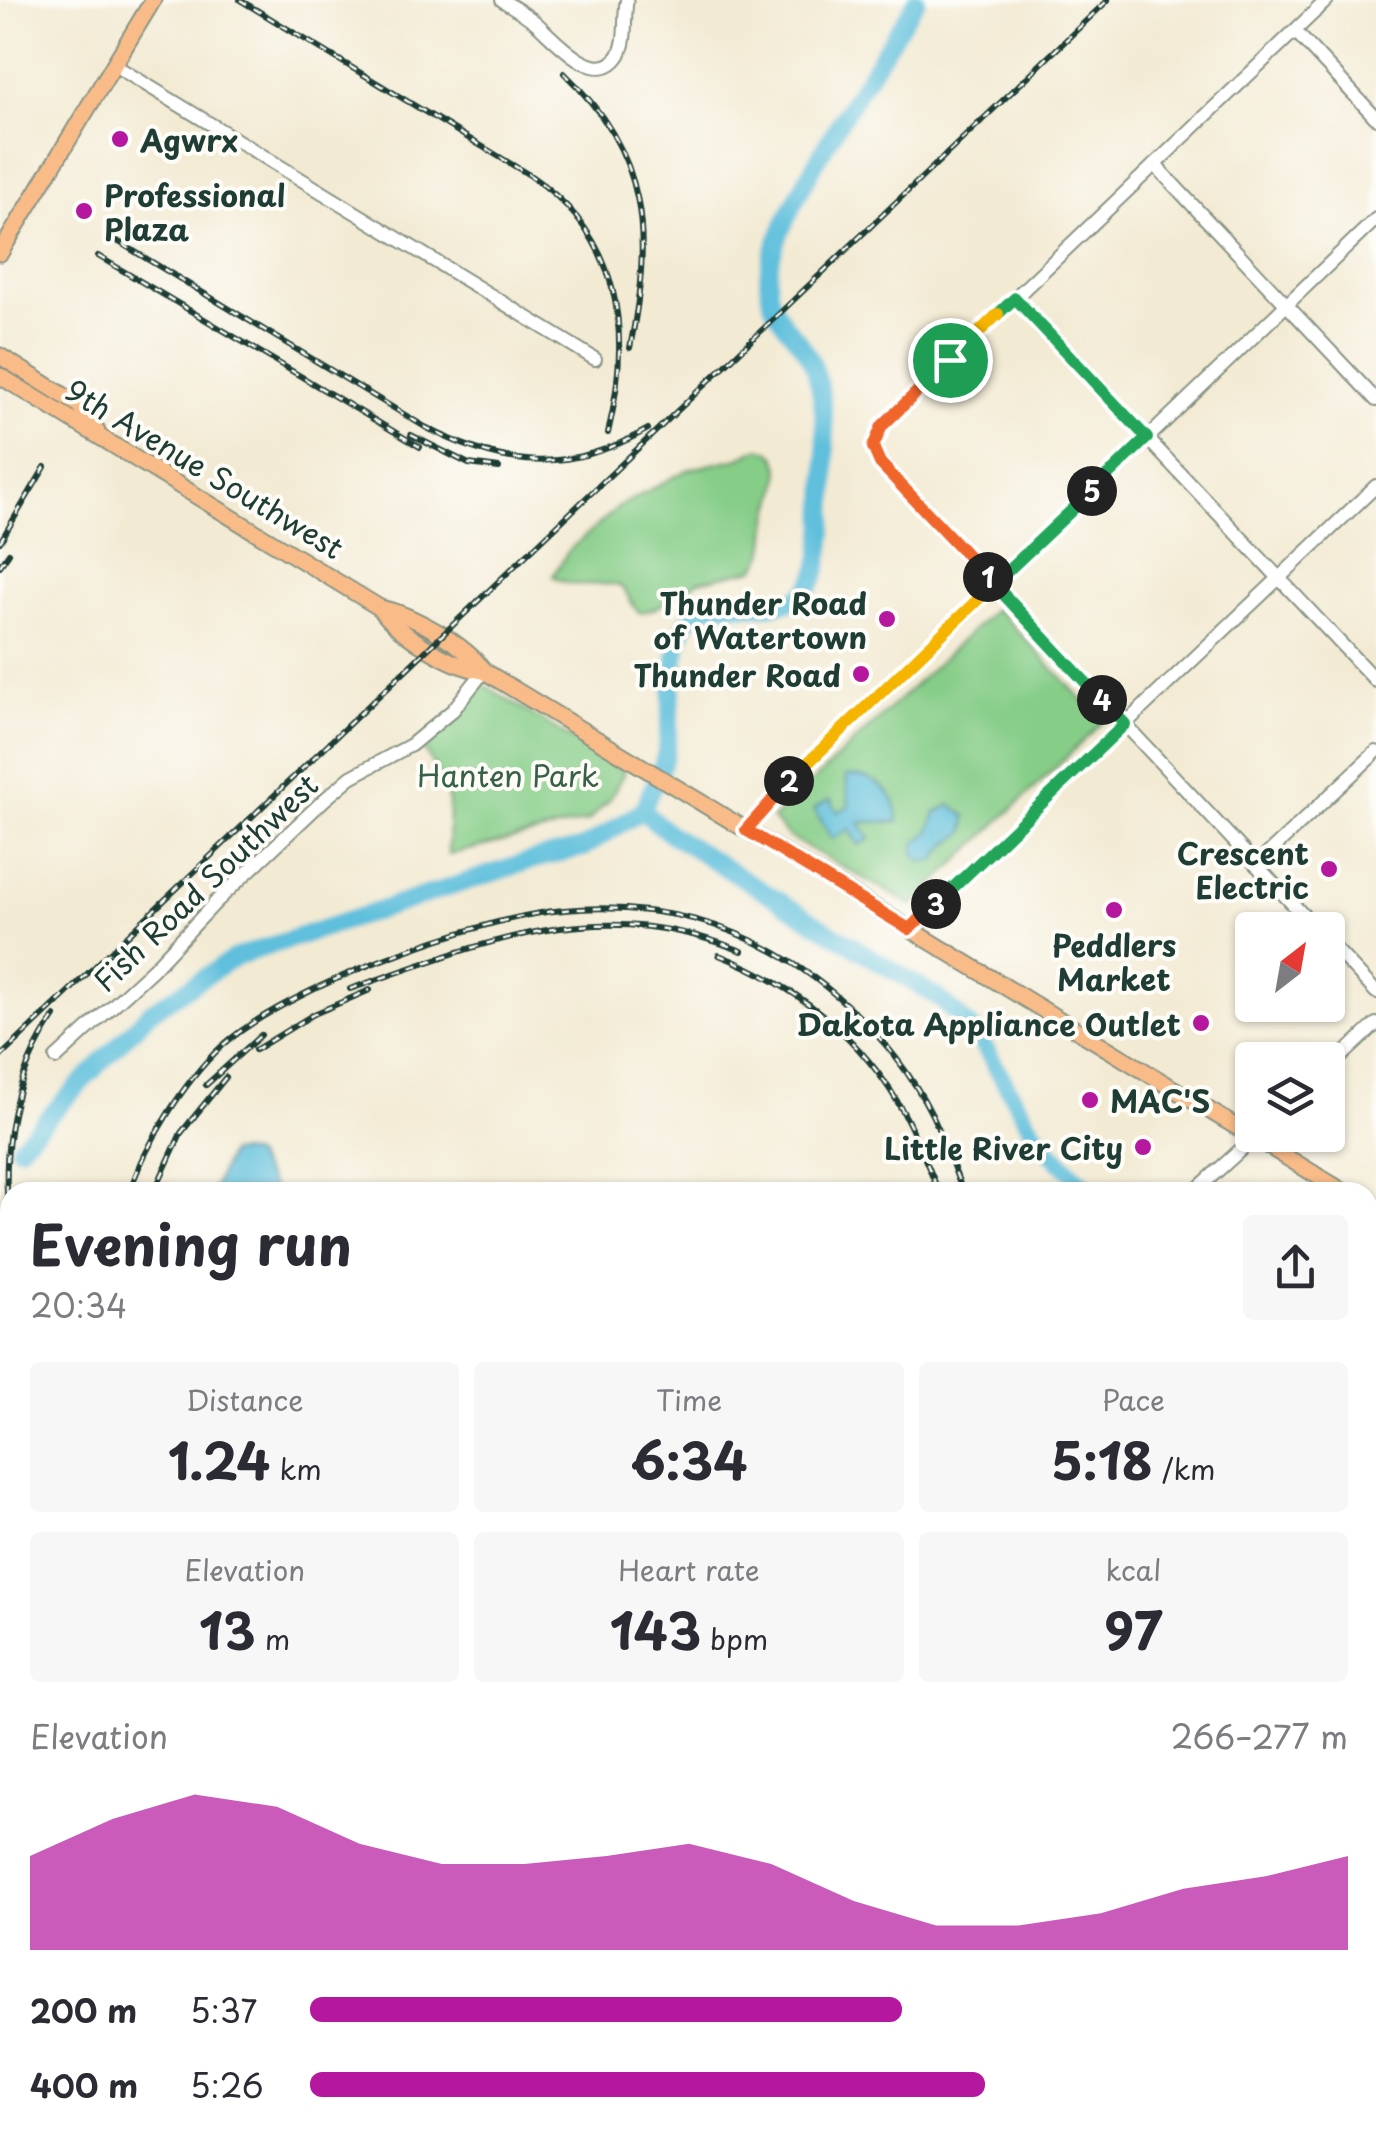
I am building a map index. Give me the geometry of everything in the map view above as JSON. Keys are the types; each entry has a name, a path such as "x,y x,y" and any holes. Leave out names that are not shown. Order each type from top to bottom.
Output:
{"main road":[{"path":"0,254 154,0"},
{"path":"0,356 79,405 103,438"},
{"name":"9th Avenue Southwest","path":"0,376 380,608 392,625 466,670 484,671 1235,1124"},
{"name":"9th Avenue Southwest","path":"1280,1152 1328,1182"}],"street":[{"path":"502,0 582,62 602,66 616,59 623,44 627,0"},
{"path":"1300,912 880,463 874,440 886,422 1327,0"},
{"path":"1295,31 1376,118"},
{"path":"114,65 595,359"},
{"path":"1155,165 1376,400"},
{"path":"746,830 776,793 1376,219"},
{"path":"1015,298 1376,681"},
{"path":"909,929 1376,486"},
{"name":"Fish Road Southwest","path":"56,1058 154,968 215,903 324,800 351,777 411,744 453,710 484,671"},
{"path":"1256,865 1376,752"},
{"path":"1345,959 1376,992"},
{"path":"1345,1053 1376,1024"},
{"path":"1205,1182 1239,1152"}],"green space":[{"path":"760,448 777,458 780,477 765,550 754,569 699,581 641,613 621,587 568,583 553,576 569,550 620,506 687,470 739,458"},
{"path":"996,608 1103,722 912,905 789,837 773,819"},
{"name":"Hanten Park","path":"483,684 624,772 610,799 588,821 448,855 449,803 445,786 421,744"}],"water":[{"path":"846,776 866,778 883,787 897,811 898,822 860,822 870,839 859,845 850,829 832,839 814,809 830,799 838,812 849,806"},
{"path":"951,805 966,816 965,832 945,847 935,861 921,861 915,855 915,844 929,832 936,812"},
{"path":"229,1153 253,1155 270,1182 216,1182"}],"waterway":[{"path":"642,811 663,762 679,642 685,626 693,615 706,608 778,605 795,600 809,588 818,569 825,525 823,408 813,365 773,306 768,280 772,255 805,182 917,0"},
{"path":"642,811 670,834 940,999 977,1034 1029,1124 1048,1150 1081,1182"},
{"path":"19,1147 150,1012 236,957 533,860 583,848 642,811"}],"railway":[{"path":"240,0 531,176 585,228 602,258 613,290 618,324 619,359 608,433"},
{"path":"0,1057 1108,0"},
{"path":"564,73 614,135 638,200 641,270 630,348"},
{"path":"109,236 454,441 509,458 536,461 591,454 648,429"},
{"path":"98,256 420,447"},
{"path":"411,435 469,464 499,468"},
{"path":"0,542 45,467"},
{"path":"0,566 9,553"},
{"path":"133,1182 180,1095 208,1061 252,1024 290,1001 384,959 483,926 527,915 607,908 651,911 715,925 765,947 823,985 874,1032 916,1086 959,1182"},
{"path":"350,989 496,941 591,925 639,926 689,934 742,951"},
{"path":"719,955 789,991 850,1040 900,1107 935,1182"},
{"path":"255,1050 314,1014 370,990"},
{"path":"7,1182 9,1143 19,1090 28,1064 55,1016"},
{"path":"206,1085 261,1035"},
{"path":"159,1182 181,1133 226,1077"}],"place":[{"name":"Agwrx","path":"120,139"},
{"name":"Professional Plaza","path":"84,211"},
{"name":"Thunder Road of Watertown","path":"887,619"},
{"name":"Thunder Road","path":"861,674"},
{"name":"Crescent Electric","path":"1329,869"},
{"name":"Peddlers Market","path":"1114,910"},
{"name":"Dakota Appliance Outlet","path":"1201,1023"},
{"name":"MAC'S","path":"1090,1100"},
{"name":"Little River City","path":"1143,1147"}],"route":[{"path":"950,360 882,426 873,447 880,463 994,584 776,793 746,830 909,929 1125,724 994,584 1147,438 1015,298 950,360"}]}
